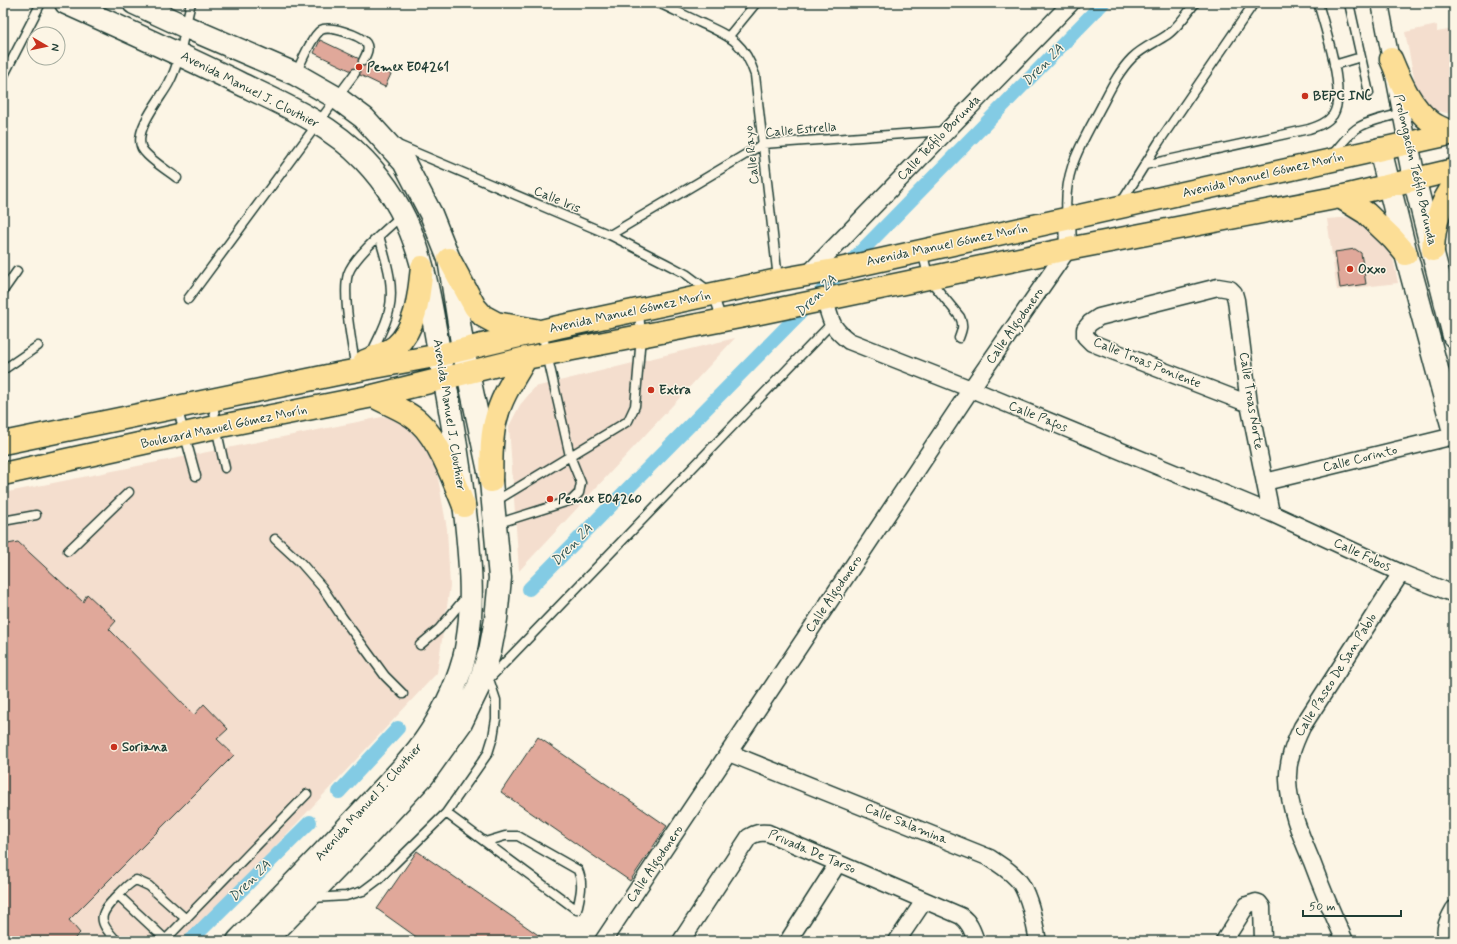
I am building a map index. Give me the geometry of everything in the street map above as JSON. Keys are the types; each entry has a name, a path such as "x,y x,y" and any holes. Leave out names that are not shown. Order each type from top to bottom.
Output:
{"main road":[{"name":"Avenida Manuel J. Clouthier","path":"66,3 179,54 278,102 317,123 340,138 363,159 385,184 402,214 415,242 422,268 455,436 464,506 470,564 471,592 479,661 478,688 461,723 441,752 418,781 354,850 265,941"},
{"name":"Avenida Manuel J. Clouthier","path":"134,3 295,74 337,98 364,118 404,162 417,184 431,214 449,259 463,349 492,492 500,578 496,619 490,651 479,661 460,670 449,698 436,724 416,752 340,835 238,941"},
{"path":"1391,59 1408,96 1418,109 1431,123 1454,133"},
{"name":"Avenida Manuel Gómez Morín","path":"440,355 542,331 778,280 840,269 1454,133"},
{"name":"Prolongación Teófilo Borunda","path":"1407,143 1414,178 1454,336"},
{"path":"1380,149 1407,259 1454,432"},
{"name":"Avenida Manuel Gómez Morín","path":"444,378 537,356 760,314 1068,249 1340,197 1414,178 1454,170"},
{"path":"1407,259 1433,253 1437,218 1443,203 1454,186"},
{"path":"1340,197 1366,213 1376,222 1394,239 1407,259"},
{"path":"449,259 475,307 483,316 496,323 542,331"},
{"path":"353,366 395,346 405,336 411,323 418,300 422,268"},
{"path":"3,443 213,400 353,366 440,355"},
{"path":"492,492 492,438 496,419 508,388 537,356"},
{"name":"Boulevard Manuel Gómez Morín","path":"3,474 216,427 373,396 444,378"},
{"path":"373,396 418,421 427,430 444,458 464,506"}],"street":[{"name":"Calle Teófilo Borunda","path":"808,274 1071,3"},
{"name":"Prolongación Teófilo Borunda","path":"1380,3 1407,143"},
{"path":"1067,218 1068,249"},
{"name":"Calle Algodonero","path":"603,941 971,389 1068,249"},
{"name":"Calle Troas Poniente","path":"1230,288 1218,287 1099,317 1090,322 1085,329 1085,336 1092,343 1104,348 1249,404"},
{"name":"Calle Troas Norte","path":"1230,288 1234,293 1236,300 1249,404 1271,513"},
{"name":"Calle Pafos","path":"819,301 838,333 849,341 971,389 1271,513"},
{"name":"Calle Corinto","path":"1265,482 1454,436"},
{"name":"Calle Fobos","path":"1271,513 1401,573 1454,594"},
{"name":"Calle Paseo De San Pablo","path":"1345,941 1296,823 1288,780 1289,763 1293,745 1302,727 1401,573"},
{"name":"Calle Salamina","path":"729,753 990,858 1020,883 1027,897 1033,940"},
{"name":"Privada De Tarso","path":"681,941 749,837 755,833 768,833 961,916 972,928 976,941"},
{"path":"788,941 838,863"},
{"path":"897,941 924,900"},
{"path":"1224,941 1247,905 1256,902 1260,903 1262,907 1263,941"},
{"path":"1449,941 1445,933 1454,909"}],"lane":[{"path":"3,78 41,3"},
{"path":"177,178 147,154 141,147 139,139 142,128 170,82 179,54 191,3"},
{"path":"658,3 729,36 756,3"},
{"path":"1067,218 1065,201 1067,186 1075,155 1116,79 1131,59 1142,49 1169,34 1196,3"},
{"path":"1119,207 1159,142 1254,3"},
{"path":"1145,165 1310,129 1325,122 1332,115 1336,107 1337,88 1334,65 1318,3"},
{"path":"1349,3 1369,92"},
{"path":"295,74 316,35 321,30 328,28 336,29 361,38 366,43 368,48 363,60"},
{"name":"Calle Rayo","path":"729,36 742,49 750,62 755,75 778,280"},
{"path":"1334,65 1361,57"},
{"path":"188,299 355,73"},
{"path":"1328,161 1349,135 1358,128 1368,123 1401,114"},
{"name":"Calle Estrella","path":"610,235 763,144 946,131"},
{"name":"Calle Iris","path":"384,140 610,235 686,274 713,294"},
{"path":"353,366 346,287 348,272 360,256 402,214"},
{"path":"353,366 386,321 391,301 390,275 379,236"},
{"path":"922,250 929,279 963,322 963,327 959,338"},
{"path":"3,291 17,271"},
{"path":"713,294 722,320"},
{"path":"492,492 570,456 628,421 635,406 641,336 639,310"},
{"path":"282,895 307,898 346,896 363,891 379,878 446,813 488,753 493,737 496,700 479,661 832,323"},
{"path":"495,525 572,500 579,494 581,483 570,456 537,356 542,331"},
{"path":"3,370 38,346"},
{"path":"213,400 216,427 225,468"},
{"path":"177,407 196,476"},
{"path":"68,551 128,492"},
{"path":"3,520 36,515"},
{"path":"275,539 301,563 322,587 342,617 386,676 403,694"},
{"path":"420,646 439,629 471,592"},
{"path":"118,895 164,940 307,794"},
{"path":"446,813 577,910 582,888 582,879 578,870 518,836 505,836 486,842"},
{"path":"117,941 106,930 103,921 103,914 106,907 131,882 136,880 149,886 186,918"}],"shaded area":[{"path":"1437,25 1437,32 1454,29 1454,112 1447,113 1424,108 1414,78 1405,32"},
{"path":"1454,201 1454,257 1446,225"},
{"path":"1353,217 1391,248 1398,283 1337,290 1327,219"},
{"name":"Pemex E04260","path":"735,338 519,571 509,426 520,405 535,387"},
{"path":"392,415 414,428 425,443 437,472 447,529 450,586 437,673 187,941 3,941 3,493"}],"building":[{"name":"Pemex E04261","path":"320,40 391,74 385,87 314,53"},
{"name":"Oxxo","path":"1355,249 1361,253 1366,284 1340,288 1335,252"},
{"name":"Soriana","path":"18,542 83,602 87,594 116,621 109,629 194,715 204,704 228,729 217,739 234,755 69,920 80,933 72,941 3,941 3,545"},
{"path":"538,737 667,826 630,881 501,792"},
{"path":"417,851 547,941 422,941 377,909"}],"waterway":[{"name":"Dren 2A","path":"529,589 1103,3"},
{"name":"Dren 2A","path":"339,792 398,728"},
{"name":"Dren 2A","path":"190,941 310,822"}],"place":[{"name":"Pemex E04261","path":"359,67"},
{"name":"BEPC INC","path":"1305,96"},
{"name":"Oxxo","path":"1350,269"},
{"name":"Extra","path":"651,390"},
{"name":"Pemex E04260","path":"550,499"},
{"name":"Soriana","path":"114,747"}]}
